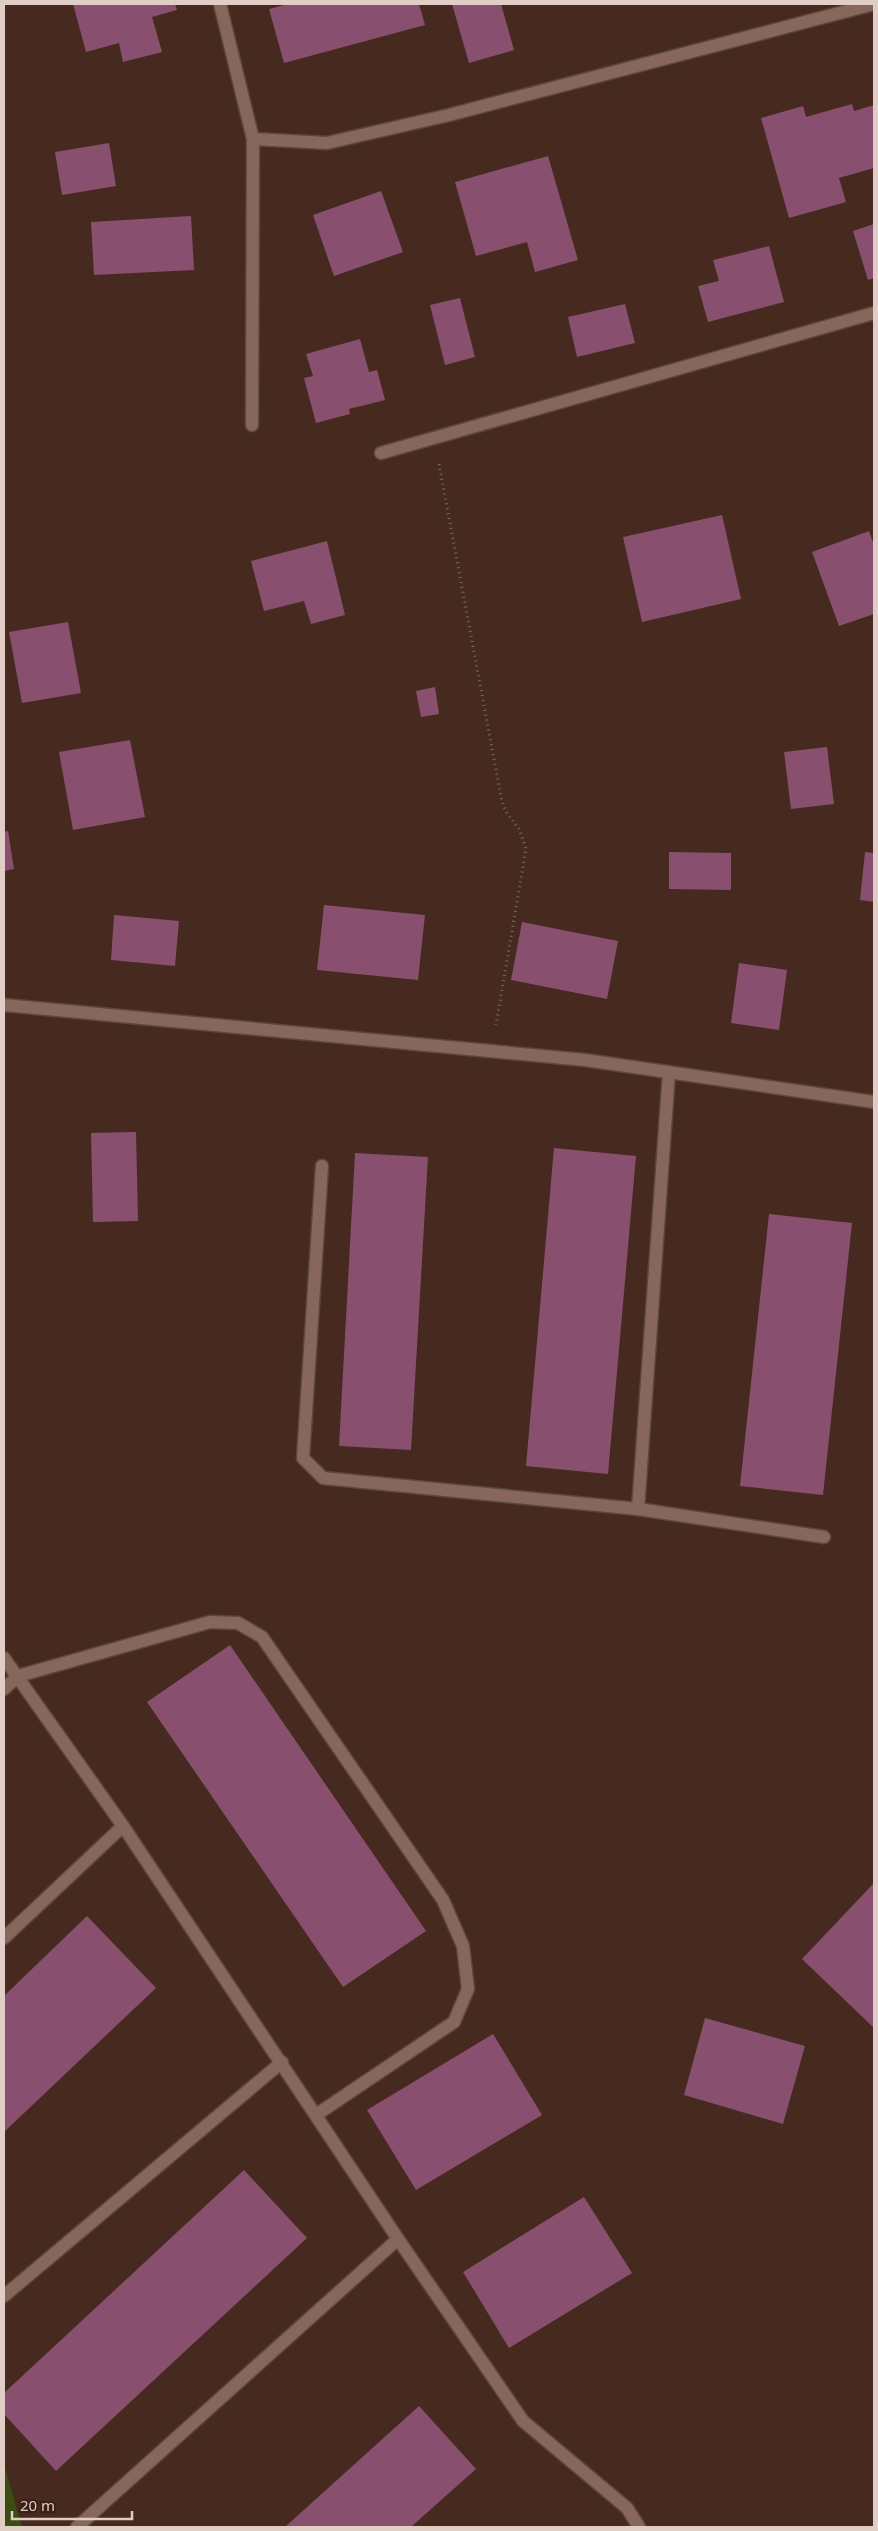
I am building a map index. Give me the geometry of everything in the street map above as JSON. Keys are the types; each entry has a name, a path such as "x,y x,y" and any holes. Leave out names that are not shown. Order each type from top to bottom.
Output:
{"street":[{"path":"220,4 253,139 252,425"},
{"path":"253,139 327,143 449,115 874,4"},
{"path":"381,453 874,313"},
{"path":"4,1004 585,1060 874,1102"},
{"path":"638,1509 669,1072"},
{"path":"322,1166 303,1458 323,1478 638,1509 824,1537"},
{"path":"4,1689 18,1676 210,1622 238,1623 262,1637 443,1900 463,1946 468,1989 454,2022 316,2115"},
{"path":"4,1658 123,1826 282,2062 398,2239 523,2421 627,2508 639,2527"},
{"path":"4,1938 123,1826"},
{"path":"4,2296 282,2062"},
{"path":"77,2527 398,2239"}],"path":[{"path":"434,439 502,802 519,828 526,849 492,1050"}],"green space":[{"path":"4,2464 22,2527 4,2527"}],"building":[{"path":"73,4 175,4 177,10 152,17 162,52 123,62 119,43 86,52"},
{"path":"288,4 419,4 425,25 284,63 269,9"},
{"path":"452,4 501,4 514,50 469,63"},
{"path":"852,104 854,111 874,105 874,168 839,178 846,202 789,218 761,118 803,106 806,117"},
{"path":"109,143 116,186 62,195 55,152"},
{"path":"548,156 578,260 535,272 527,242 476,256 455,182"},
{"path":"381,191 403,252 334,276 313,215"},
{"path":"191,216 194,270 94,275 91,222"},
{"path":"874,224 874,278 868,280 853,231"},
{"path":"769,246 784,302 708,322 698,286 719,281 713,260"},
{"path":"460,298 475,357 445,365 430,305"},
{"path":"625,304 635,343 577,357 568,317"},
{"path":"360,339 369,372 377,370 385,400 349,409 350,414 316,423 304,378 313,376 306,354"},
{"path":"722,515 741,599 642,622 623,537"},
{"path":"869,531 874,545 874,614 839,626 812,552"},
{"path":"327,541 345,615 311,624 304,601 264,611 251,561"},
{"path":"68,622 81,693 22,703 9,632"},
{"path":"435,687 439,714 421,717 416,691"},
{"path":"130,740 145,817 73,830 59,752"},
{"path":"827,747 834,804 791,809 784,752"},
{"path":"8,831 14,869 4,871 4,832"},
{"path":"669,852 731,853 731,890 669,889"},
{"path":"865,852 874,853 874,902 860,900"},
{"path":"324,905 425,915 418,980 317,970"},
{"path":"114,915 179,921 175,966 111,960"},
{"path":"522,922 618,941 607,999 511,980"},
{"path":"739,963 787,970 779,1030 731,1023"},
{"path":"136,1132 138,1221 93,1222 91,1133"},
{"path":"554,1148 636,1156 608,1474 526,1466"},
{"path":"355,1153 428,1157 411,1450 339,1446"},
{"path":"769,1214 852,1223 823,1495 740,1486"},
{"path":"230,1645 426,1931 343,1987 147,1702"},
{"path":"874,1883 874,2026 873,2027 802,1959"},
{"path":"87,1916 156,1988 4,2132 4,1996"},
{"path":"705,2018 805,2046 783,2124 684,2095"},
{"path":"493,2034 542,2115 416,2190 367,2110"},
{"path":"244,2170 307,2238 56,2471 4,2414 4,2393"},
{"path":"584,2197 632,2273 509,2348 463,2272"},
{"path":"419,2406 476,2469 411,2527 285,2527"}]}
